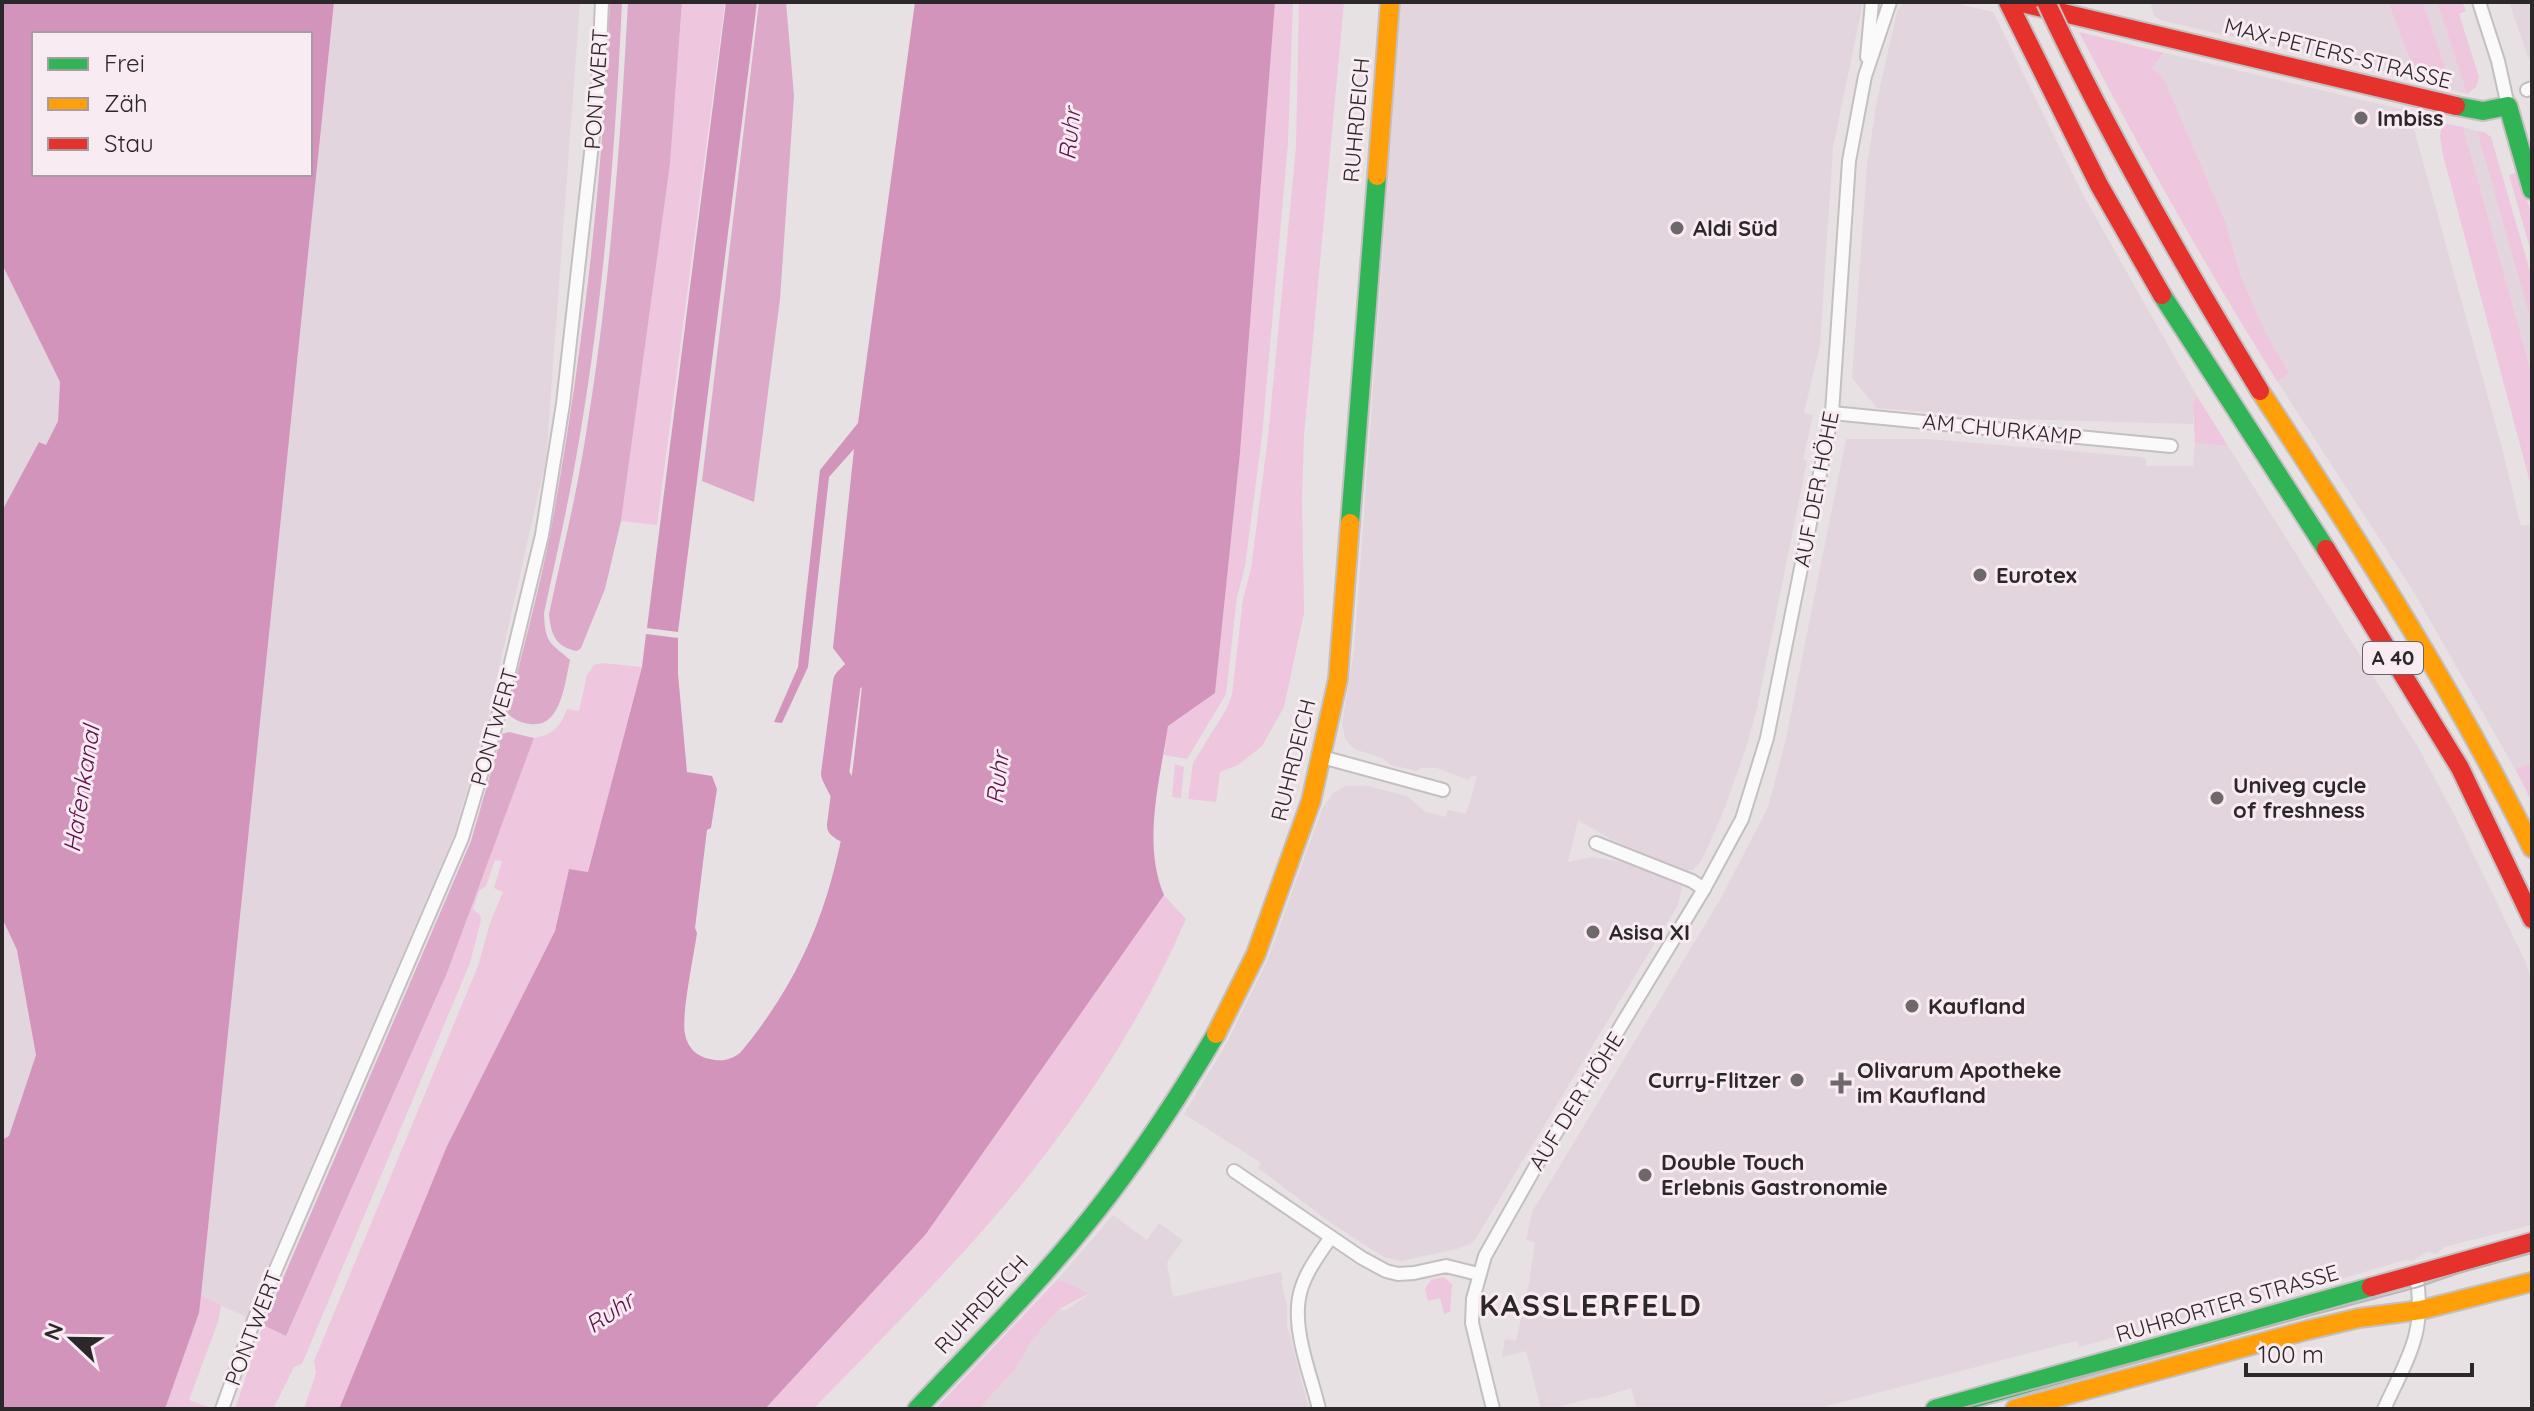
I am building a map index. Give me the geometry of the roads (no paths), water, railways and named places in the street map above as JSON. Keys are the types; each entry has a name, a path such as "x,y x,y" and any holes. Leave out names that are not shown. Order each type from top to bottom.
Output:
{"main road":[{"name":"RUHRDEICH","path":"917,1409 1042,1275 1107,1198 1169,1113 1221,1026 1256,954 1311,801 1338,679 1390,2"},
{"name":"A 40","path":"2008,2 2099,185 2159,291 2317,535 2460,768 2532,919"},
{"name":"MAX-PETERS-STRASSE","path":"2017,2 2055,5 2450,105 2483,111 2508,106"},
{"name":"A 40","path":"2055,5 2128,168 2260,391 2426,650 2482,748 2532,848"},
{"path":"2508,106 2532,190"},
{"name":"RUHRORTER STRASSE","path":"1935,1409 2532,1242"},
{"name":"RUHRORTER STRASSE","path":"2016,1409 2308,1330 2359,1318 2421,1310 2532,1282"}],"street":[{"name":"PONTWERT","path":"222,1409 254,1320 462,838 497,721 542,535 563,404 598,90 602,2"},
{"name":"AUF DER HÖHE","path":"1493,1409 1472,1323 1478,1274 1485,1256 1529,1177 1704,889 1742,819 1767,738 1832,413 1849,161 1865,76 1872,2"},
{"name":"AUF DER HÖHE","path":"1865,76 1890,2"},
{"path":"2479,2 2498,61 2508,106"},
{"name":"AM CHURKAMP","path":"1832,413 2171,446"},
{"path":"1322,757 1443,790"},
{"path":"1596,843 1692,881 1704,889"},
{"path":"1234,1171 1362,1258 1398,1274 1446,1266 1478,1274"},
{"path":"1319,1409 1298,1321 1299,1297 1309,1269 1331,1237"},
{"path":"2384,1409 2415,1343 2421,1310 2416,1275"},
{"path":"2009,1389 2016,1409"}],"water":[{"name":"Hafenkanal","path":"2,2 334,2 199,1313 165,1409 2,1409 2,1140 9,1136 36,1055 17,950 2,918 2,511 39,442 46,445 58,421 60,382 2,264"},
{"path":"726,2 757,2 678,632 647,628"},
{"name":"Ruhr","path":"915,2 1275,2 1240,453 1215,693 1168,726 1153,833 1154,854 1164,895 926,1234 765,1409 339,1409 447,1146 555,931 569,869 588,872 642,667 646,634 678,638 678,674 687,772 712,776 717,789 711,828 707,830 685,1014 685,1034 693,1051 705,1058 718,1060 740,1053 772,1010 817,924 842,835 862,686 833,648 854,449 829,477 808,667 782,723 774,722 798,667 820,470 858,423"}],"waterway":[{"path":"845,828 841,825 845,794 835,774 847,682 854,675"}],"tram line":[{"path":"1959,1409 2418,1287 2532,1253"}],"place":[{"name":"Imbiss","path":"2361,118"},
{"name":"Aldi Süd","path":"1677,228"},
{"name":"Eurotex","path":"1980,575"},
{"name":"Univeg cycle of freshness","path":"2217,798"},
{"name":"Asisa XI","path":"1593,932"},
{"name":"Kaufland","path":"1912,1006"},
{"name":"Curry-Flitzer","path":"1797,1080"},
{"name":"Olivarum Apotheke im Kaufland","path":"1841,1083"},
{"name":"Double Touch Erlebnis Gastronomie","path":"1645,1175"}],"district":[{"name":"KASSLERFELD","path":"1591,1306"}]}
